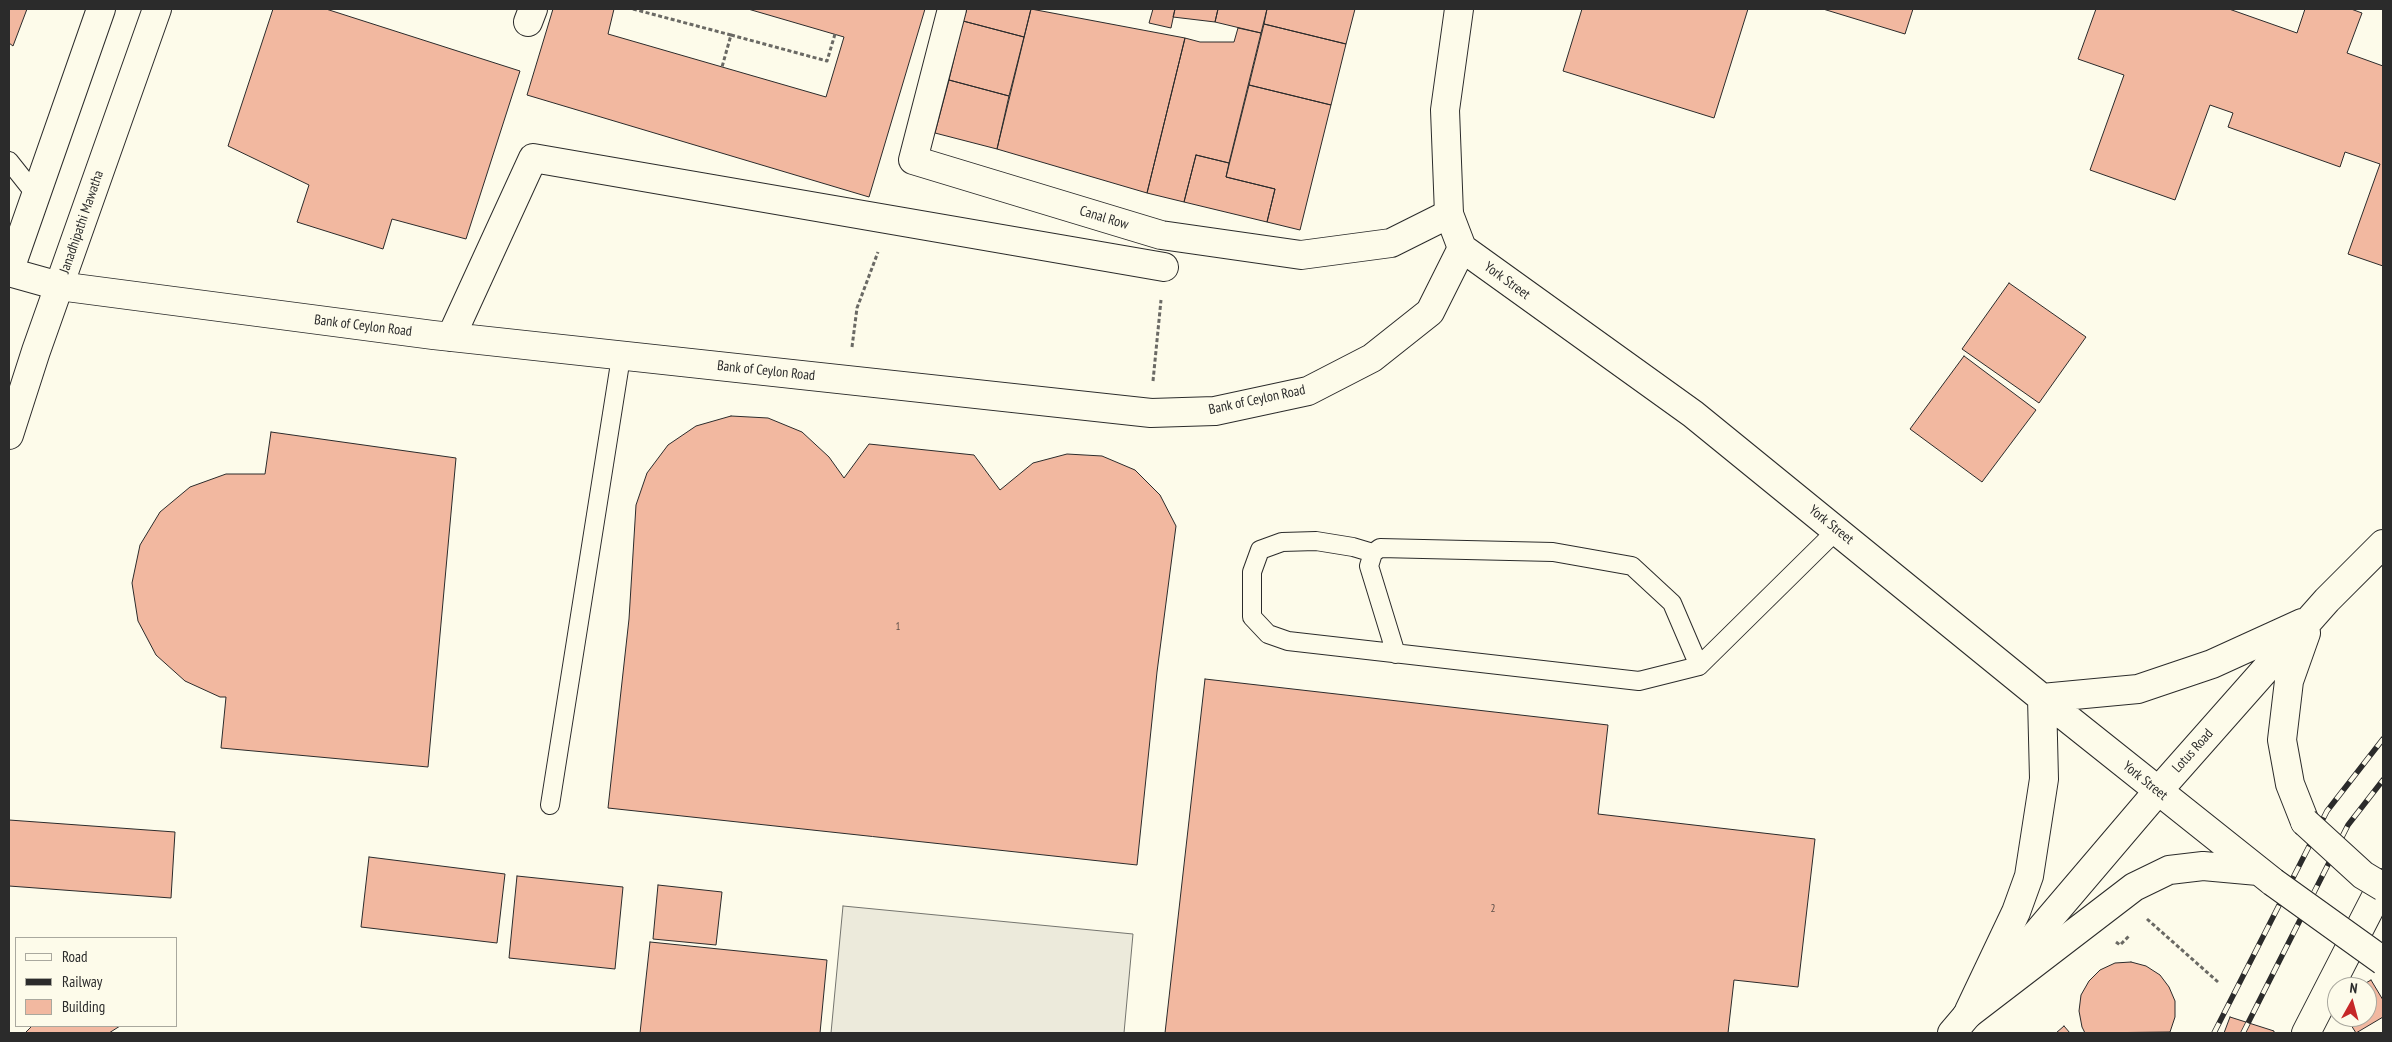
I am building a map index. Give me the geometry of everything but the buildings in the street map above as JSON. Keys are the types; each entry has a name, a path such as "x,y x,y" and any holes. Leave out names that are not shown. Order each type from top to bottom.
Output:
{"main road":[{"path":"9,272 101,9"},
{"name":"Janadhipathi Mawatha","path":"9,435 59,286 157,9"},
{"name":"Canal Row","path":"952,9 913,160 1161,235 1301,256 1391,243 1449,214"},
{"path":"1459,9 1445,110 1449,214 1462,248"},
{"path":"451,337 533,158 1164,267"},
{"name":"Bank of Ceylon Road","path":"9,272 59,286 451,337 621,357 1151,413 1216,411 1308,391 1372,358 1430,312 1462,248"},
{"name":"York Street","path":"1462,248 1693,414 2158,791 2266,876 2383,961"},
{"name":"Lotus Road","path":"1960,1024 2158,791 2310,620 2383,544"},
{"path":"1960,1024 2016,912 2029,876 2044,778 2042,698 2138,689 2212,664 2310,620"},
{"path":"2310,620 2289,681 2282,740 2290,784 2305,822 2363,875 2383,887"},
{"path":"1960,1024 2134,887 2169,870 2203,866 2266,876"},
{"path":"2306,1033 2383,883"}],"lane":[{"path":"9,161 36,196"},
{"path":"550,805 621,357"},
{"path":"1373,553 1354,547 1316,541 1282,542 1260,550 1252,572 1252,617 1268,634 1288,640 1396,654 1639,680 1699,666 1837,530"},
{"path":"1396,654 1369,566 1373,553 1380,548 1389,546 1553,552 1632,566 1672,602 1699,666"}],"path":[{"path":"633,9 827,61 835,34"},
{"path":"722,67 731,35"},
{"path":"848,380 857,308 890,220"},
{"path":"1155,364 1164,267"},
{"path":"2147,918 2218,982"}],"shaded area":[{"path":"843,906 1133,934 1124,1033 831,1033"}],"railway":[{"path":"2214,1033 2327,811 2383,739"},
{"path":"2243,1033 2348,825 2383,780"}]}
